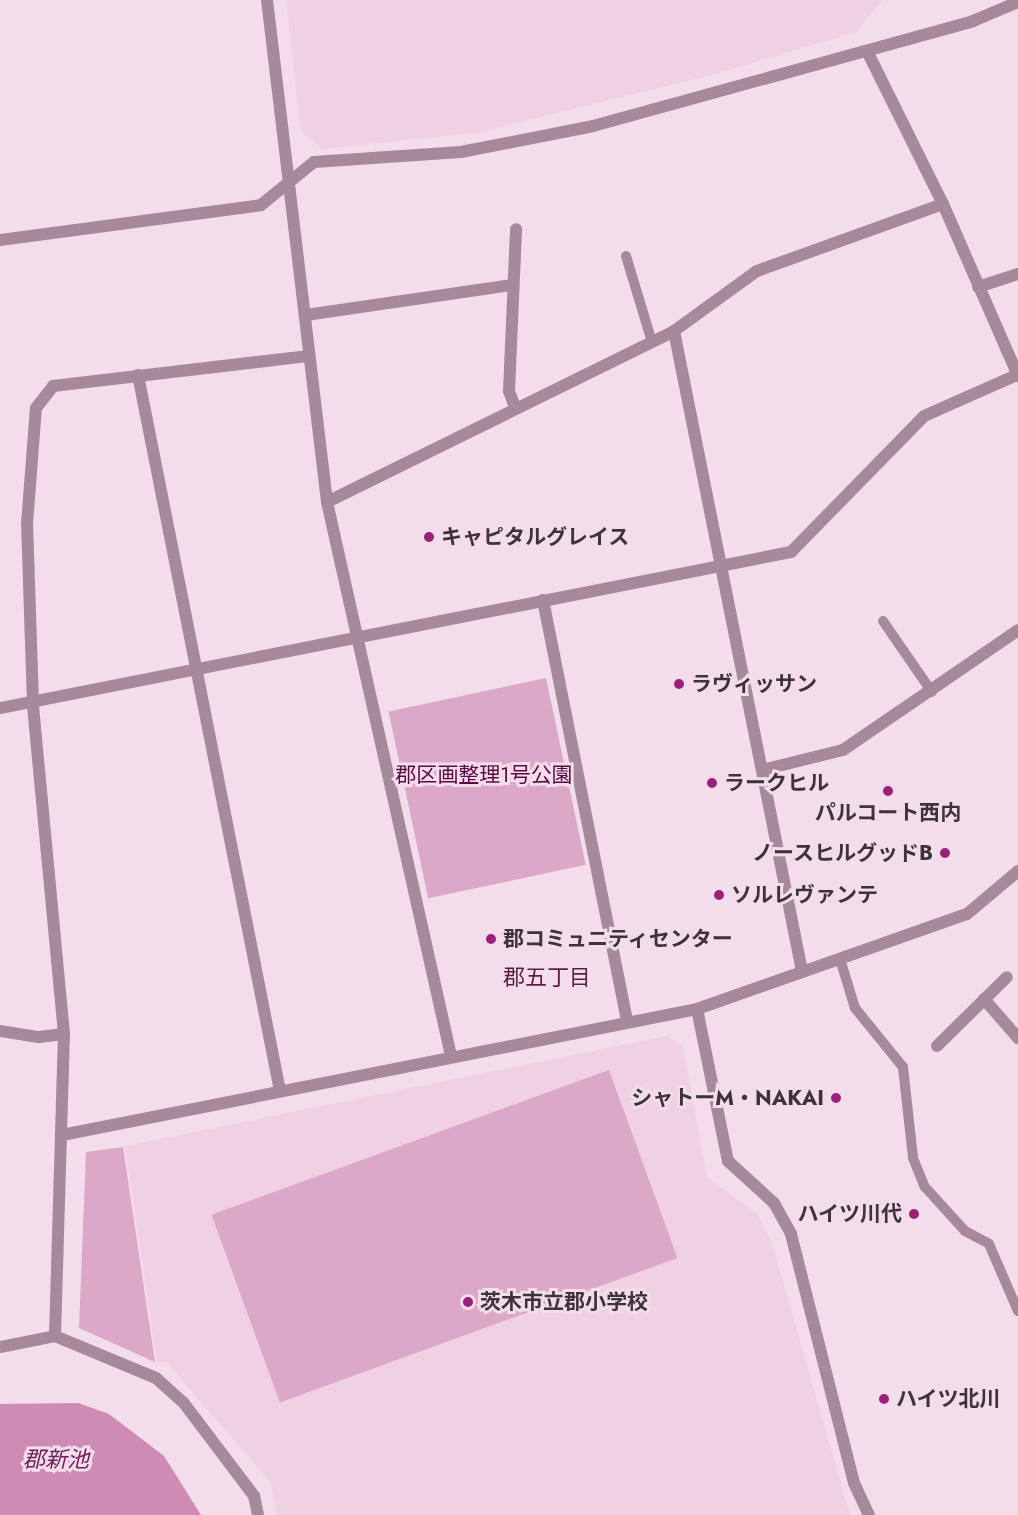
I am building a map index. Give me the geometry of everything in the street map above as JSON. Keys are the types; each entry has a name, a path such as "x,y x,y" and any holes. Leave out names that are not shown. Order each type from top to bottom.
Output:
{"street":[{"path":"267,0 292,181 309,356 327,502 355,638 451,1056"},
{"path":"0,240 261,205 314,162 461,152 593,126 973,21 1018,2"},
{"path":"0,708 196,672 543,600 791,552 924,416 1018,376 943,204 867,51"},
{"path":"327,502 515,407 674,331 756,271 943,204"},
{"path":"515,407 509,391 516,229"},
{"path":"978,287 1018,274"},
{"path":"306,315 512,285"},
{"path":"674,331 766,769 802,970"},
{"path":"55,1336 63,1135 64,1034 33,703 27,524 36,408 53,386 309,356"},
{"path":"138,375 280,1091"},
{"path":"543,600 627,1020"},
{"path":"766,769 843,750 932,692 1018,630"},
{"path":"63,1135 627,1020 697,1009 802,970 967,914 1018,871"},
{"path":"937,1046 1007,977"},
{"path":"984,999 1018,1038"},
{"path":"697,1009 728,1161 774,1203 791,1234 854,1483 869,1515"},
{"path":"0,1031 64,1034"},
{"path":"0,1347 55,1336 156,1378 183,1402 254,1496 258,1515"}],"lane":[{"path":"626,256 652,342"},
{"path":"883,621 932,692"},
{"path":"840,959 855,1008 903,1067 912,1158 926,1187 965,1231 989,1244 1018,1311"}],"shaded area":[{"path":"286,0 883,0 856,32 716,74 481,132 322,149 301,132"},
{"name":"茨木市立郡小学校","path":"667,1036 683,1046 707,1177 757,1214 772,1243 850,1515 277,1515 270,1482 166,1362 157,1362 125,1146"}],"green space":[{"name":"郡区画整理1号公園","path":"546,678 586,865 428,898 389,711"},
{"path":"609,1070 677,1258 280,1403 212,1215"},
{"path":"123,1147 155,1362 79,1328 86,1152"}],"water":[{"name":"郡新池","path":"78,1403 109,1414 164,1456 201,1515 0,1515 0,1404"}],"place":[{"name":"キャピタルグレイス","path":"429,537"},
{"name":"ラヴィッサン","path":"679,684"},
{"name":"ラークヒル","path":"712,783"},
{"name":"パルコート西内","path":"888,791"},
{"name":"ノースヒルグッドB","path":"945,853"},
{"name":"ソルレヴァンテ","path":"719,895"},
{"name":"郡コミュニティセンター","path":"491,939"},
{"name":"シャトーM・NAKAI","path":"836,1098"},
{"name":"ハイツ川代","path":"914,1214"},
{"name":"茨木市立郡小学校","path":"468,1302"},
{"name":"ハイツ北川","path":"884,1399"}],"district":[{"name":"郡五丁目","path":"547,978"}]}
